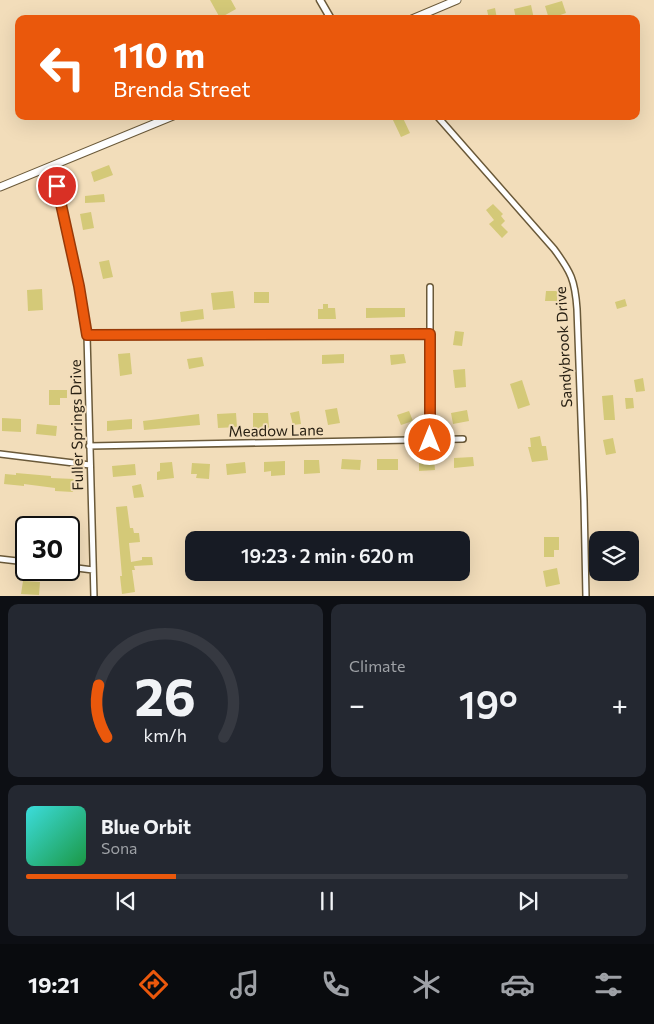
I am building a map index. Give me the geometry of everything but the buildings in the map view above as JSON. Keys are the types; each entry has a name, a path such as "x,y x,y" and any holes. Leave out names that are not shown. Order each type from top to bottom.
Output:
{"main road":[{"path":"421,15 457,0"},
{"path":"0,186 164,120"}],"street":[{"path":"320,0 329,15"},
{"name":"Sandybrook Drive","path":"440,120 554,250 573,279 576,290 577,309 586,596"},
{"name":"Fuller Springs Drive","path":"52,166 79,286 87,335 94,596"},
{"path":"430,287 430,440"},
{"path":"87,335 430,334"},
{"name":"Meadow Lane","path":"89,446 463,440"},
{"path":"0,454 90,465"},
{"path":"0,560 15,561"},
{"path":"80,568 93,570"}],"route":[{"path":"57,186 79,286 87,335 430,334 430,440"}]}
